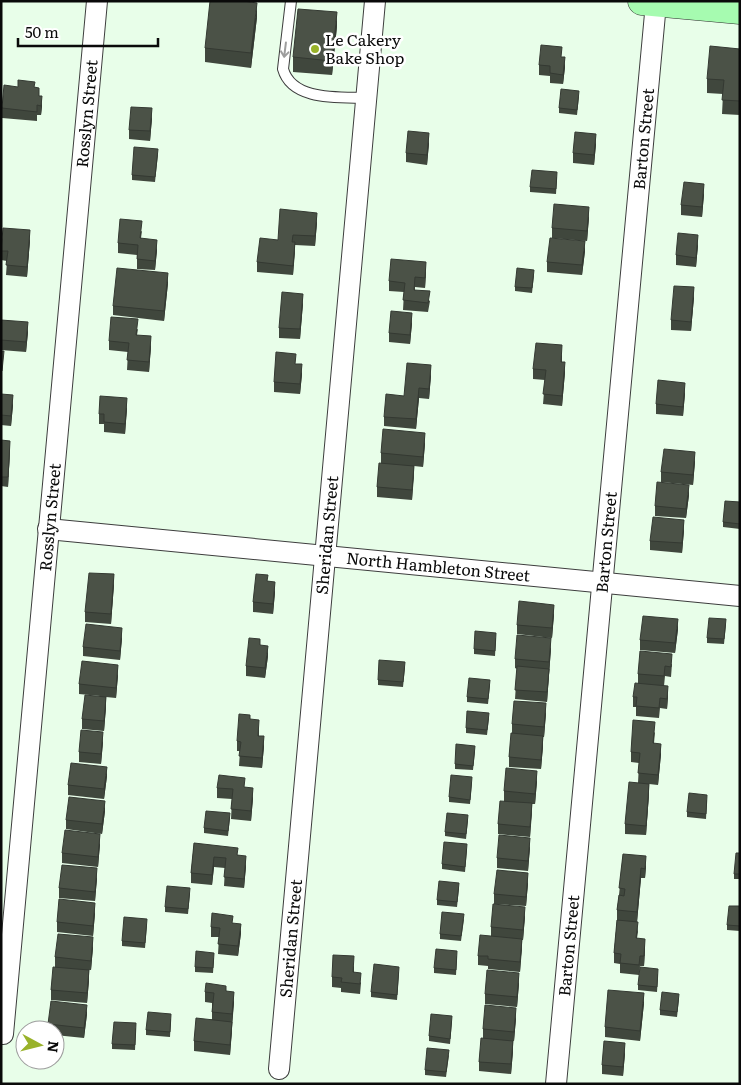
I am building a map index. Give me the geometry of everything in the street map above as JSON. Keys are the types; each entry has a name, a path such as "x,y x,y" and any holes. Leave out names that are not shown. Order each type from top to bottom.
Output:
{"main road":[{"path":"649,2 740,10"}],"street":[{"name":"Rosslyn Street","path":"3,1034 97,1"},
{"name":"Sheridan Street","path":"279,1069 375,1"},
{"name":"Barton Street","path":"556,1084 602,581 649,2"},
{"name":"North Hambleton Street","path":"48,529 326,554 740,596"}],"lane":[{"path":"291,1 283,69 286,80 294,88 312,94 366,98"}],"building":[{"path":"210,1 257,3 251,53 205,48"},
{"path":"298,9 337,12 332,61 293,57"},
{"path":"541,45 562,47 561,57 565,57 563,75 550,73 550,66 539,65"},
{"path":"710,46 740,49 740,101 722,100 724,80 707,79"},
{"path":"18,80 35,82 34,87 39,88 39,96 42,96 41,106 37,105 37,112 2,108 4,85 18,87"},
{"path":"561,89 579,91 577,110 559,108"},
{"path":"131,107 152,108 150,131 129,130"},
{"path":"408,131 429,133 427,155 406,153"},
{"path":"575,132 596,134 594,155 573,153"},
{"path":"134,147 158,149 155,177 132,175"},
{"path":"532,170 557,172 556,189 530,187"},
{"path":"684,182 704,184 702,207 681,205"},
{"path":"554,204 589,207 587,231 552,228"},
{"path":"280,209 317,213 315,236 293,235 292,242 295,242 293,266 257,262 260,238 278,240"},
{"path":"120,219 142,221 140,238 157,240 155,261 137,259 138,245 118,243"},
{"path":"3,228 30,230 27,267 6,265 8,251 1,251"},
{"path":"678,233 698,235 696,258 676,255"},
{"path":"550,238 585,241 582,265 547,262"},
{"path":"391,259 426,262 425,278 415,277 414,290 430,291 428,303 403,300 405,283 389,281"},
{"path":"117,268 168,273 164,311 113,306"},
{"path":"517,268 534,270 532,288 515,287"},
{"path":"674,286 694,287 691,322 671,320"},
{"path":"282,292 303,294 300,329 279,328"},
{"path":"391,311 412,313 410,335 389,333"},
{"path":"111,317 138,319 136,335 151,336 149,362 127,360 129,343 109,341"},
{"path":"1,320 28,322 26,342 1,340"},
{"path":"536,343 562,345 561,362 565,362 562,396 543,394 546,370 533,369"},
{"path":"1,351 4,351 2,371 1,371"},
{"path":"276,352 296,354 295,364 302,364 300,384 274,382"},
{"path":"407,363 431,365 429,389 419,388 416,419 384,417 386,394 404,396"},
{"path":"658,380 685,383 683,407 656,404"},
{"path":"1,394 13,395 11,416 1,415"},
{"path":"100,396 127,398 125,424 104,422 104,414 99,414"},
{"path":"383,429 425,433 423,457 381,453"},
{"path":"1,440 10,441 8,477 1,477"},
{"path":"664,449 695,452 693,475 661,472"},
{"path":"379,463 414,466 412,490 377,487"},
{"path":"657,482 689,485 686,509 655,506"},
{"path":"725,501 740,502 740,524 723,522"},
{"path":"653,517 684,520 682,543 650,541"},
{"path":"89,573 114,574 111,614 85,612"},
{"path":"256,574 268,575 267,581 275,582 273,604 253,602"},
{"path":"519,601 554,605 552,628 517,625"},
{"path":"643,616 678,619 675,643 640,640"},
{"path":"709,618 726,619 724,639 707,638"},
{"path":"86,624 122,628 120,651 83,647"},
{"path":"475,631 496,633 495,651 474,649"},
{"path":"517,635 551,638 549,662 515,659"},
{"path":"249,638 260,639 260,645 268,646 265,668 246,666"},
{"path":"640,651 672,654 671,667 665,666 664,676 638,674"},
{"path":"379,660 405,662 403,682 378,680"},
{"path":"82,661 118,665 116,688 79,684"},
{"path":"517,666 549,669 547,692 515,690"},
{"path":"469,678 490,680 488,699 467,697"},
{"path":"635,683 668,686 667,699 660,698 659,708 636,706 637,697 633,697"},
{"path":"85,695 106,697 104,721 82,719"},
{"path":"514,701 546,703 544,727 512,724"},
{"path":"467,711 489,713 487,730 466,728"},
{"path":"239,714 250,715 250,719 259,720 258,736 264,736 262,758 239,756 241,742 237,741"},
{"path":"633,720 655,722 653,743 661,744 658,775 638,773 640,753 631,752"},
{"path":"81,730 103,732 101,754 79,752"},
{"path":"511,733 543,736 541,760 509,757"},
{"path":"456,744 475,746 473,766 455,764"},
{"path":"71,763 107,767 104,789 68,785"},
{"path":"506,768 537,771 535,794 504,791"},
{"path":"219,775 245,778 244,787 253,788 251,811 231,809 233,789 217,788"},
{"path":"451,775 472,777 470,800 449,797"},
{"path":"629,782 649,784 646,826 625,824"},
{"path":"689,793 707,795 706,814 687,812"},
{"path":"69,797 105,801 102,824 66,820"},
{"path":"500,801 532,803 530,827 498,824"},
{"path":"206,811 230,813 228,831 204,828"},
{"path":"447,813 468,815 466,834 445,832"},
{"path":"65,830 100,834 98,857 62,853"},
{"path":"499,835 530,838 528,861 497,858"},
{"path":"444,842 467,844 465,867 442,864"},
{"path":"194,843 238,848 237,855 246,856 244,879 224,877 226,858 214,857 212,875 191,873"},
{"path":"736,853 740,853 740,874 734,874"},
{"path":"623,854 646,856 645,869 641,868 637,912 617,910 619,895 624,896 625,889 619,888"},
{"path":"62,865 97,868 95,892 59,888"},
{"path":"497,870 528,873 526,897 494,894"},
{"path":"439,881 459,883 457,902 437,900"},
{"path":"167,886 190,888 188,909 165,907"},
{"path":"59,899 95,903 93,926 57,922"},
{"path":"493,904 525,907 523,930 491,927"},
{"path":"729,906 740,906 740,926 727,925"},
{"path":"442,912 464,914 461,936 440,934"},
{"path":"212,913 233,916 232,923 241,924 238,946 218,944 220,928 211,927"},
{"path":"124,917 147,919 145,943 122,941"},
{"path":"617,920 638,922 636,938 645,939 644,956 640,956 639,965 620,963 621,954 614,953"},
{"path":"58,934 93,937 91,961 55,957"},
{"path":"480,935 522,939 520,962 488,959 488,956 478,956"},
{"path":"436,949 457,951 456,970 434,968"},
{"path":"196,951 214,953 213,968 195,967"},
{"path":"333,955 354,956 353,972 361,973 360,984 341,982 342,978 332,977"},
{"path":"374,964 399,967 397,995 371,992"},
{"path":"53,967 89,970 87,993 51,990"},
{"path":"640,967 658,969 657,987 638,985"},
{"path":"487,970 519,973 517,997 485,994"},
{"path":"206,983 226,986 226,991 234,992 232,1014 212,1012 214,993 205,992"},
{"path":"608,990 644,993 640,1031 605,1027"},
{"path":"662,992 679,994 677,1012 660,1010"},
{"path":"51,1001 87,1005 84,1028 65,1026 65,1020 49,1020"},
{"path":"485,1005 516,1008 514,1032 483,1029"},
{"path":"148,1012 171,1014 170,1032 146,1030"},
{"path":"431,1014 452,1016 450,1039 429,1036"},
{"path":"196,1018 232,1022 230,1045 194,1041"},
{"path":"114,1022 136,1023 135,1045 112,1044"},
{"path":"481,1038 513,1041 511,1064 479,1062"},
{"path":"604,1041 625,1043 623,1067 602,1065"},
{"path":"427,1048 449,1050 446,1072 425,1070"}],"place":[{"name":"Le Cakery Bake Shop","path":"315,49"}]}
